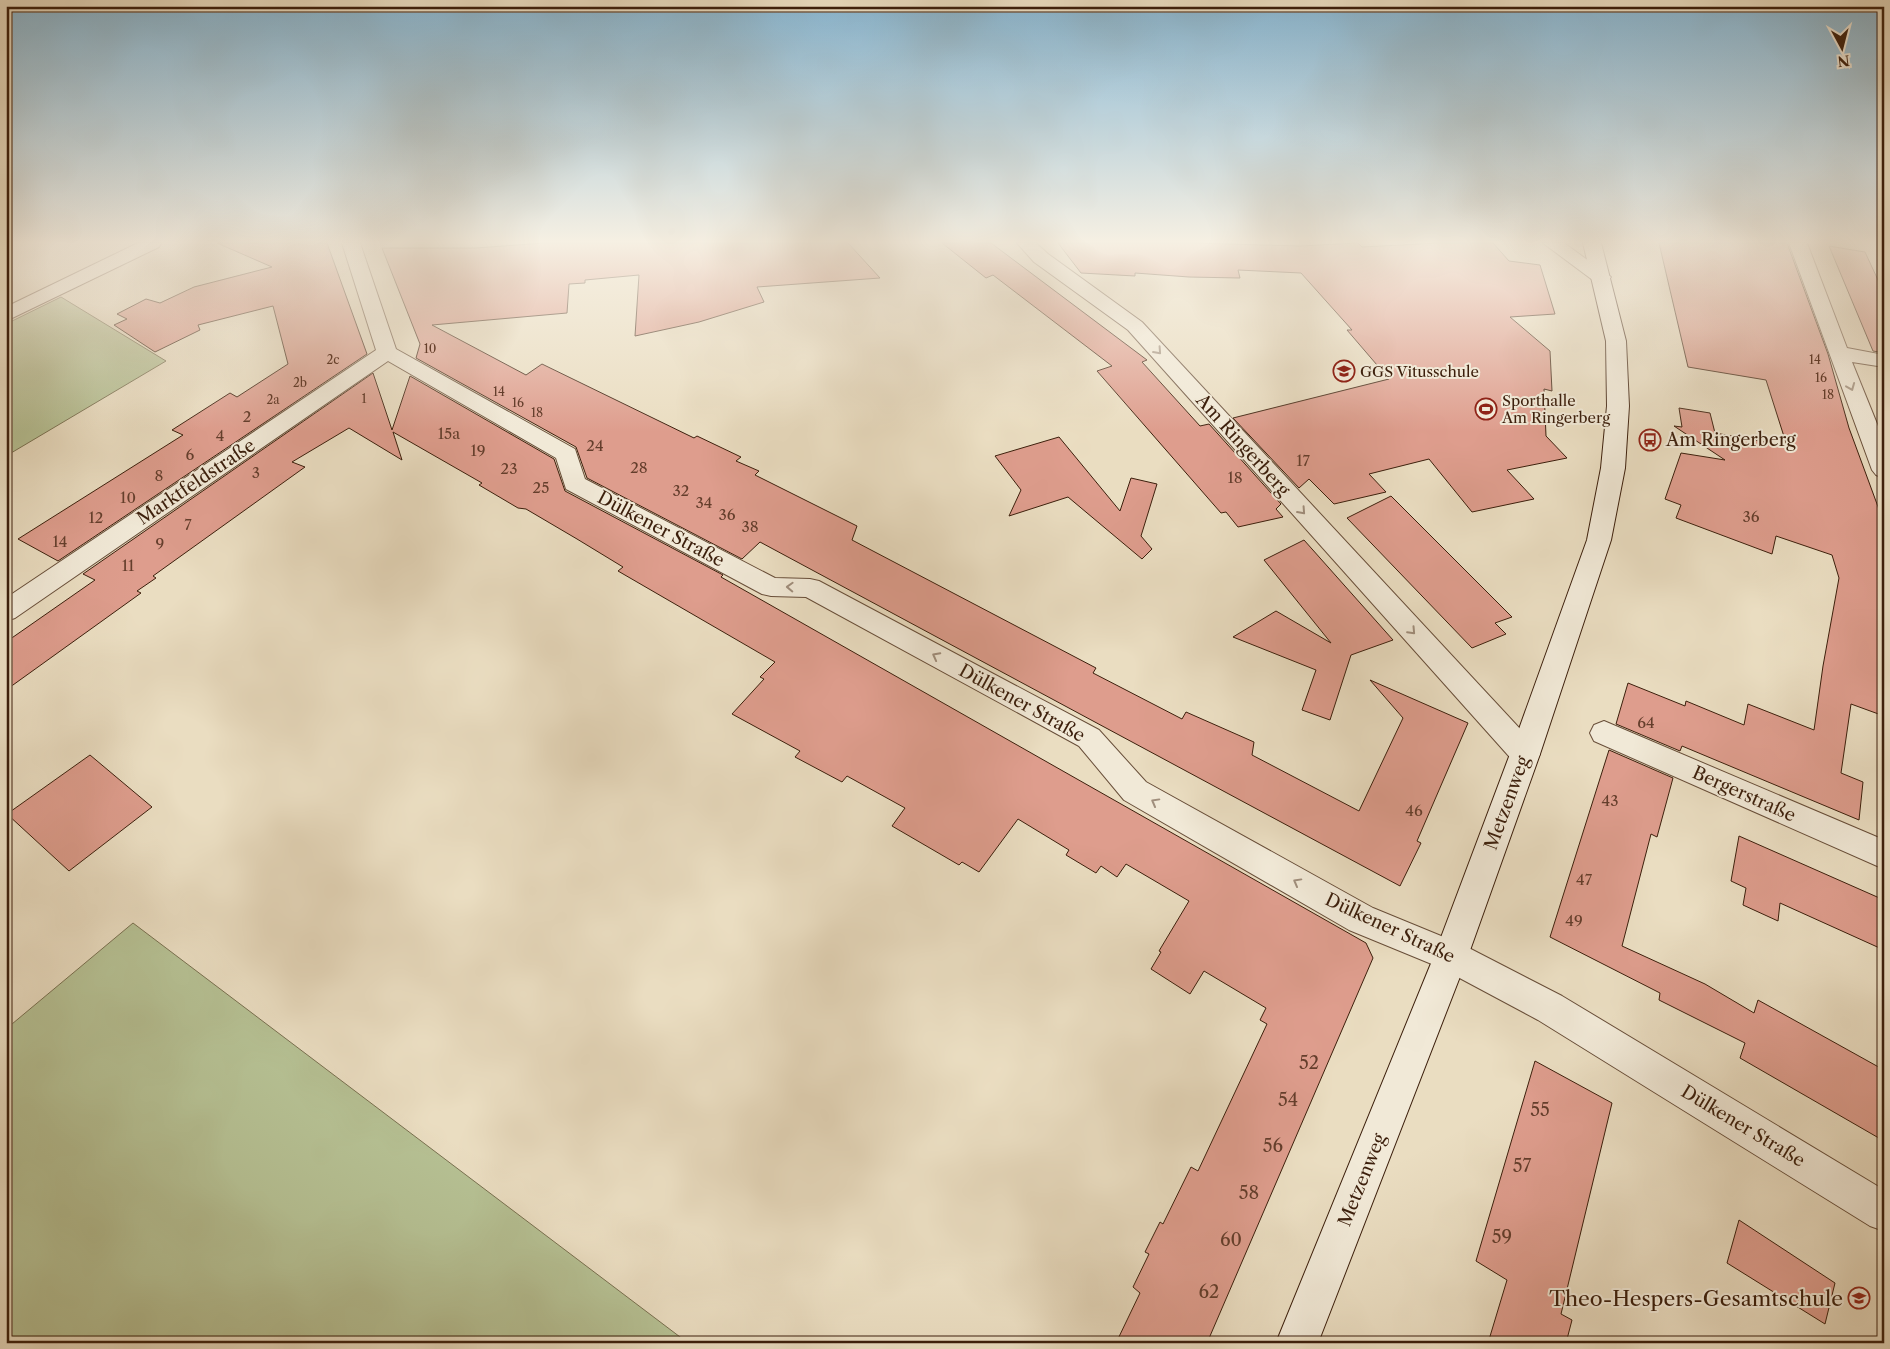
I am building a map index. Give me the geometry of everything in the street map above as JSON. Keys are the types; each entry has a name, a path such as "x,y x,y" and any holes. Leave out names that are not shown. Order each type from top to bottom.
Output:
{"street":[{"path":"6,315 24,306"},
{"path":"372,306 387,352"},
{"name":"Am Ringerberg","path":"1107,306 1135,326 1525,754"},
{"name":"Metzenweg","path":"1297,1343 1451,956 1525,754 1599,540 1613,468 1618,406 1616,341 1608,306"},
{"path":"1821,306 1884,470"},
{"name":"Marktfeldstraße","path":"6,611 387,352"},
{"name":"Dülkener Straße","path":"387,352 567,454 574,483 771,587 810,588 1090,738 1135,791 1361,918 1451,956 1550,1008 1884,1212"},
{"path":"1838,353 1884,361"},
{"name":"Bergerstraße","path":"1604,733 1884,855"}],"green space":[{"path":"43,306 76,306 166,361 6,456 6,324"},
{"path":"133,923 688,1343 6,1343 6,1029"}],"building":[{"path":"133,306 350,306 367,354 58,561 18,539 183,435 172,430 230,393 237,397 288,364 273,306 198,325 200,330 155,352 114,325 127,319 117,314"},
{"path":"405,306 567,306 567,313 432,325 526,375 542,364 694,438 697,436 741,457 736,461 759,471 755,475 857,526 852,540 1096,668 1093,673 1182,719 1186,712 1254,742 1252,755 1359,811 1403,718 1370,680 1468,723 1417,841 1421,843 1400,886 760,542 742,559 587,478 576,447 416,358 420,344"},
{"path":"637,306 751,306 699,322 635,336"},
{"path":"1033,306 1075,306 1147,360 1142,362 1200,426 1209,424 1281,504 1276,509 1283,517 1238,527 1226,512 1221,513 1097,371 1112,366"},
{"path":"1330,306 1553,306 1555,314 1510,317 1550,351 1552,391 1544,389 1546,436 1567,458 1507,470 1534,499 1472,512 1429,459 1369,474 1386,492 1334,504 1309,479 1299,488 1233,418 1389,379 1347,330 1352,330"},
{"path":"1674,306 1810,306 1828,354 1849,428 1884,523 1884,716 1851,704 1841,773 1863,782 1859,820 1682,746 1680,751 1616,724 1628,683 1685,706 1686,701 1744,725 1748,704 1814,730 1823,666 1839,578 1832,555 1776,536 1772,554 1676,518 1681,505 1665,499 1681,453 1725,460 1674,426 1682,427 1679,408 1710,413 1715,433 1787,446 1766,380 1688,367"},
{"path":"1854,306 1884,306 1884,353 1873,351"},
{"path":"373,373 392,430 410,376 554,459 565,491 723,575 721,577 1366,943 1373,958 1207,1343 1116,1343 1140,1293 1133,1287 1149,1254 1145,1252 1160,1222 1163,1224 1191,1167 1198,1171 1267,1024 1260,1020 1266,1008 1204,971 1190,994 1151,969 1161,952 1159,951 1189,901 1126,864 1117,877 1101,866 1096,873 1066,855 1069,850 1018,819 979,872 962,862 959,865 892,826 905,808 847,776 842,782 795,757 800,751 732,714 764,679 760,677 775,662 618,571 623,567 577,539 526,509 518,508 479,485 482,483 393,432 402,460 349,428 292,462 305,467 153,576 156,578 137,591 141,593 6,690 6,642 95,580 83,574"},
{"path":"1059,437 1120,511 1131,478 1157,484 1141,536 1152,549 1142,559 1068,497 1009,516 1021,490 995,456"},
{"path":"1391,496 1512,617 1495,623 1506,634 1472,648 1347,518"},
{"path":"1304,540 1393,640 1351,655 1330,720 1302,710 1316,670 1233,637 1276,611 1331,643 1264,560"},
{"path":"1609,750 1673,778 1657,837 1651,834 1622,946 1705,984 1754,1013 1758,1000 1884,1070 1884,1141 1740,1058 1745,1043 1659,1000 1660,993 1550,937"},
{"path":"90,755 152,807 69,871 7,814"},
{"path":"1739,836 1884,900 1884,950 1780,903 1778,921 1743,905 1746,888 1731,881"},
{"path":"1535,1061 1612,1103 1561,1314 1572,1320 1566,1343 1488,1343 1507,1280 1476,1261"},
{"path":"1739,1220 1835,1283 1825,1324 1727,1263"}],"place":[{"name":"GGS Vitusschule","path":"1344,371"},
{"name":"Sporthalle Am Ringerberg","path":"1486,409"},
{"name":"Am Ringerberg","path":"1650,440"},
{"name":"Theo-Hespers-Gesamtschule","path":"1859,1298"}]}
